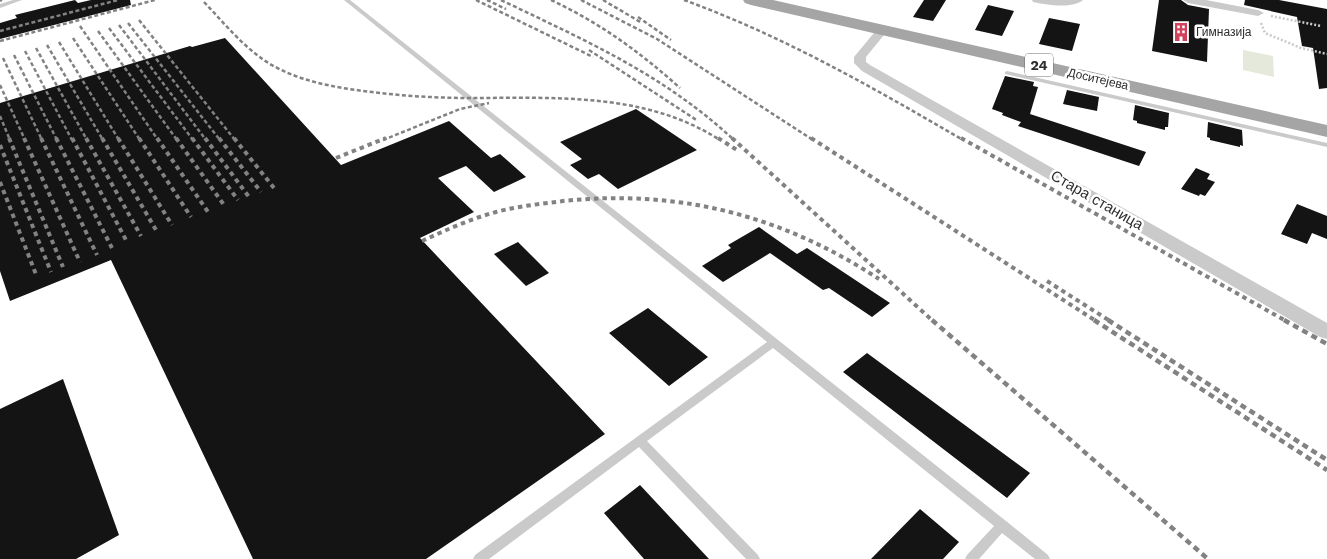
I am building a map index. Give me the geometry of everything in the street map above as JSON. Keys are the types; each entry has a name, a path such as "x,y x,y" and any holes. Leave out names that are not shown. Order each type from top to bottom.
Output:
{"main road":[{"name":"Доситејева","path":"762,1 1327,131"},
{"name":"Доситејева","path":"762,1 1327,124"}],"street":[{"path":"1037,0 1052,3 1078,0"},
{"path":"1188,0 1258,13"},
{"name":"Стара станица","path":"882,30 860,57 860,63 866,68 1327,332"}],"lane":[{"path":"0,6 20,0"},
{"path":"347,0 1044,559"},
{"path":"1007,72 1327,145"},
{"path":"479,559 774,342"},
{"path":"640,441 754,559"},
{"path":"971,559 1002,525"}],"path":[{"path":"1258,13 1321,26"},
{"path":"1258,13 1265,33 1301,48 1327,54"}],"shaded area":[{"path":"1243,50 1273,56 1274,77 1243,70"}],"building":[{"path":"75,0 78,3 91,0 130,0 131,5 0,39 0,23 17,18 15,15"},
{"path":"924,0 946,0 933,21 913,17"},
{"name":"Гимназија","path":"1159,0 1181,0 1188,5 1209,9 1207,62 1152,51"},
{"path":"1245,0 1279,0 1327,9 1327,88 1319,89 1313,48 1302,46 1297,17 1244,5"},
{"path":"988,5 1014,11 1002,36 975,30"},
{"path":"1049,18 1080,24 1072,51 1039,44"},
{"path":"225,38 341,165 449,121 491,158 500,154 526,177 494,192 466,166 438,178 474,212 420,238 605,434 426,559 253,559 111,260 10,301 0,271 0,103 190,46"},
{"path":"1005,76 1034,82 1033,86 1038,87 1030,114 1146,152 1139,166 1018,126 1021,122 992,109"},
{"path":"1067,90 1099,97 1097,111 1063,104"},
{"path":"1135,105 1169,113 1168,127 1165,127 1165,130 1137,123 1137,121 1133,120"},
{"path":"636,109 697,150 618,189 599,174 588,179 570,165 582,159 560,142"},
{"path":"1208,122 1242,130 1243,146 1240,145 1240,147 1210,140 1207,137"},
{"path":"1196,168 1210,174 1207,179 1215,182 1205,196 1200,194 1199,196 1181,189"},
{"path":"1297,204 1327,216 1327,239 1312,233 1307,244 1281,234"},
{"path":"759,227 797,254 807,248 890,303 872,317 829,288 823,290 770,253 723,282 702,266 731,248 728,245"},
{"path":"518,242 549,273 526,286 494,254"},
{"path":"648,308 708,357 669,386 609,333"},
{"path":"867,353 1030,473 1007,498 843,372"},
{"path":"63,379 119,535 76,559 0,559 0,409"},
{"path":"640,485 709,559 644,559 604,513"},
{"path":"920,509 959,542 943,559 871,559"}],"railway":[{"path":"0,31 118,0"},
{"path":"0,41 155,0"},
{"path":"476,0 593,57"},
{"path":"487,0 506,9"},
{"path":"501,0 623,61 680,96 734,140"},
{"path":"551,0 603,28 650,62 680,88"},
{"path":"581,0 657,39 813,140"},
{"path":"603,0 642,23"},
{"path":"684,0 721,14 792,46 861,82 963,140"},
{"path":"204,2 235,35 261,58 282,70 307,80 333,86 396,95 599,101 661,113 691,124 720,140"},
{"path":"638,17 671,40"},
{"path":"139,20 235,140"},
{"path":"128,23 220,140"},
{"path":"119,25 206,140"},
{"path":"80,26 158,140"},
{"path":"109,28 193,140"},
{"path":"98,31 177,140"},
{"path":"73,38 140,140"},
{"path":"59,42 119,140"},
{"path":"47,45 103,140"},
{"path":"36,48 87,140"},
{"path":"589,50 698,121"},
{"path":"25,51 72,140"},
{"path":"14,55 57,140"},
{"path":"3,58 42,140"},
{"path":"0,85 25,140"},
{"path":"383,140 460,109 489,103"},
{"path":"0,116 10,140"},
{"path":"9,138 63,267"},
{"path":"24,138 80,262"},
{"path":"41,138 97,255"},
{"path":"56,138 112,248"},
{"path":"72,138 127,242"},
{"path":"86,138 141,236"},
{"path":"102,138 156,230"},
{"path":"118,138 172,225"},
{"path":"139,138 191,217"},
{"path":"157,138 208,212"},
{"path":"176,138 224,205"},
{"path":"192,138 238,200"},
{"path":"205,138 249,197"},
{"path":"219,138 261,192"},
{"path":"234,138 274,188"},
{"path":"336,158 386,138"},
{"path":"718,138 737,150"},
{"path":"732,138 933,321"},
{"path":"811,138 1096,321"},
{"path":"961,138 1286,321"},
{"path":"0,145 51,272"},
{"path":"0,182 37,277"},
{"path":"422,241 477,218 513,208 563,201 606,198 648,199 728,212 767,223 805,238 879,279"},
{"path":"1047,281 1110,321"},
{"path":"932,320 1208,559"},
{"path":"1094,320 1327,470"},
{"path":"1108,320 1327,460"},
{"path":"1284,320 1327,344"}],"place":[{"name":"Гимназија","path":"1181,32"}]}
